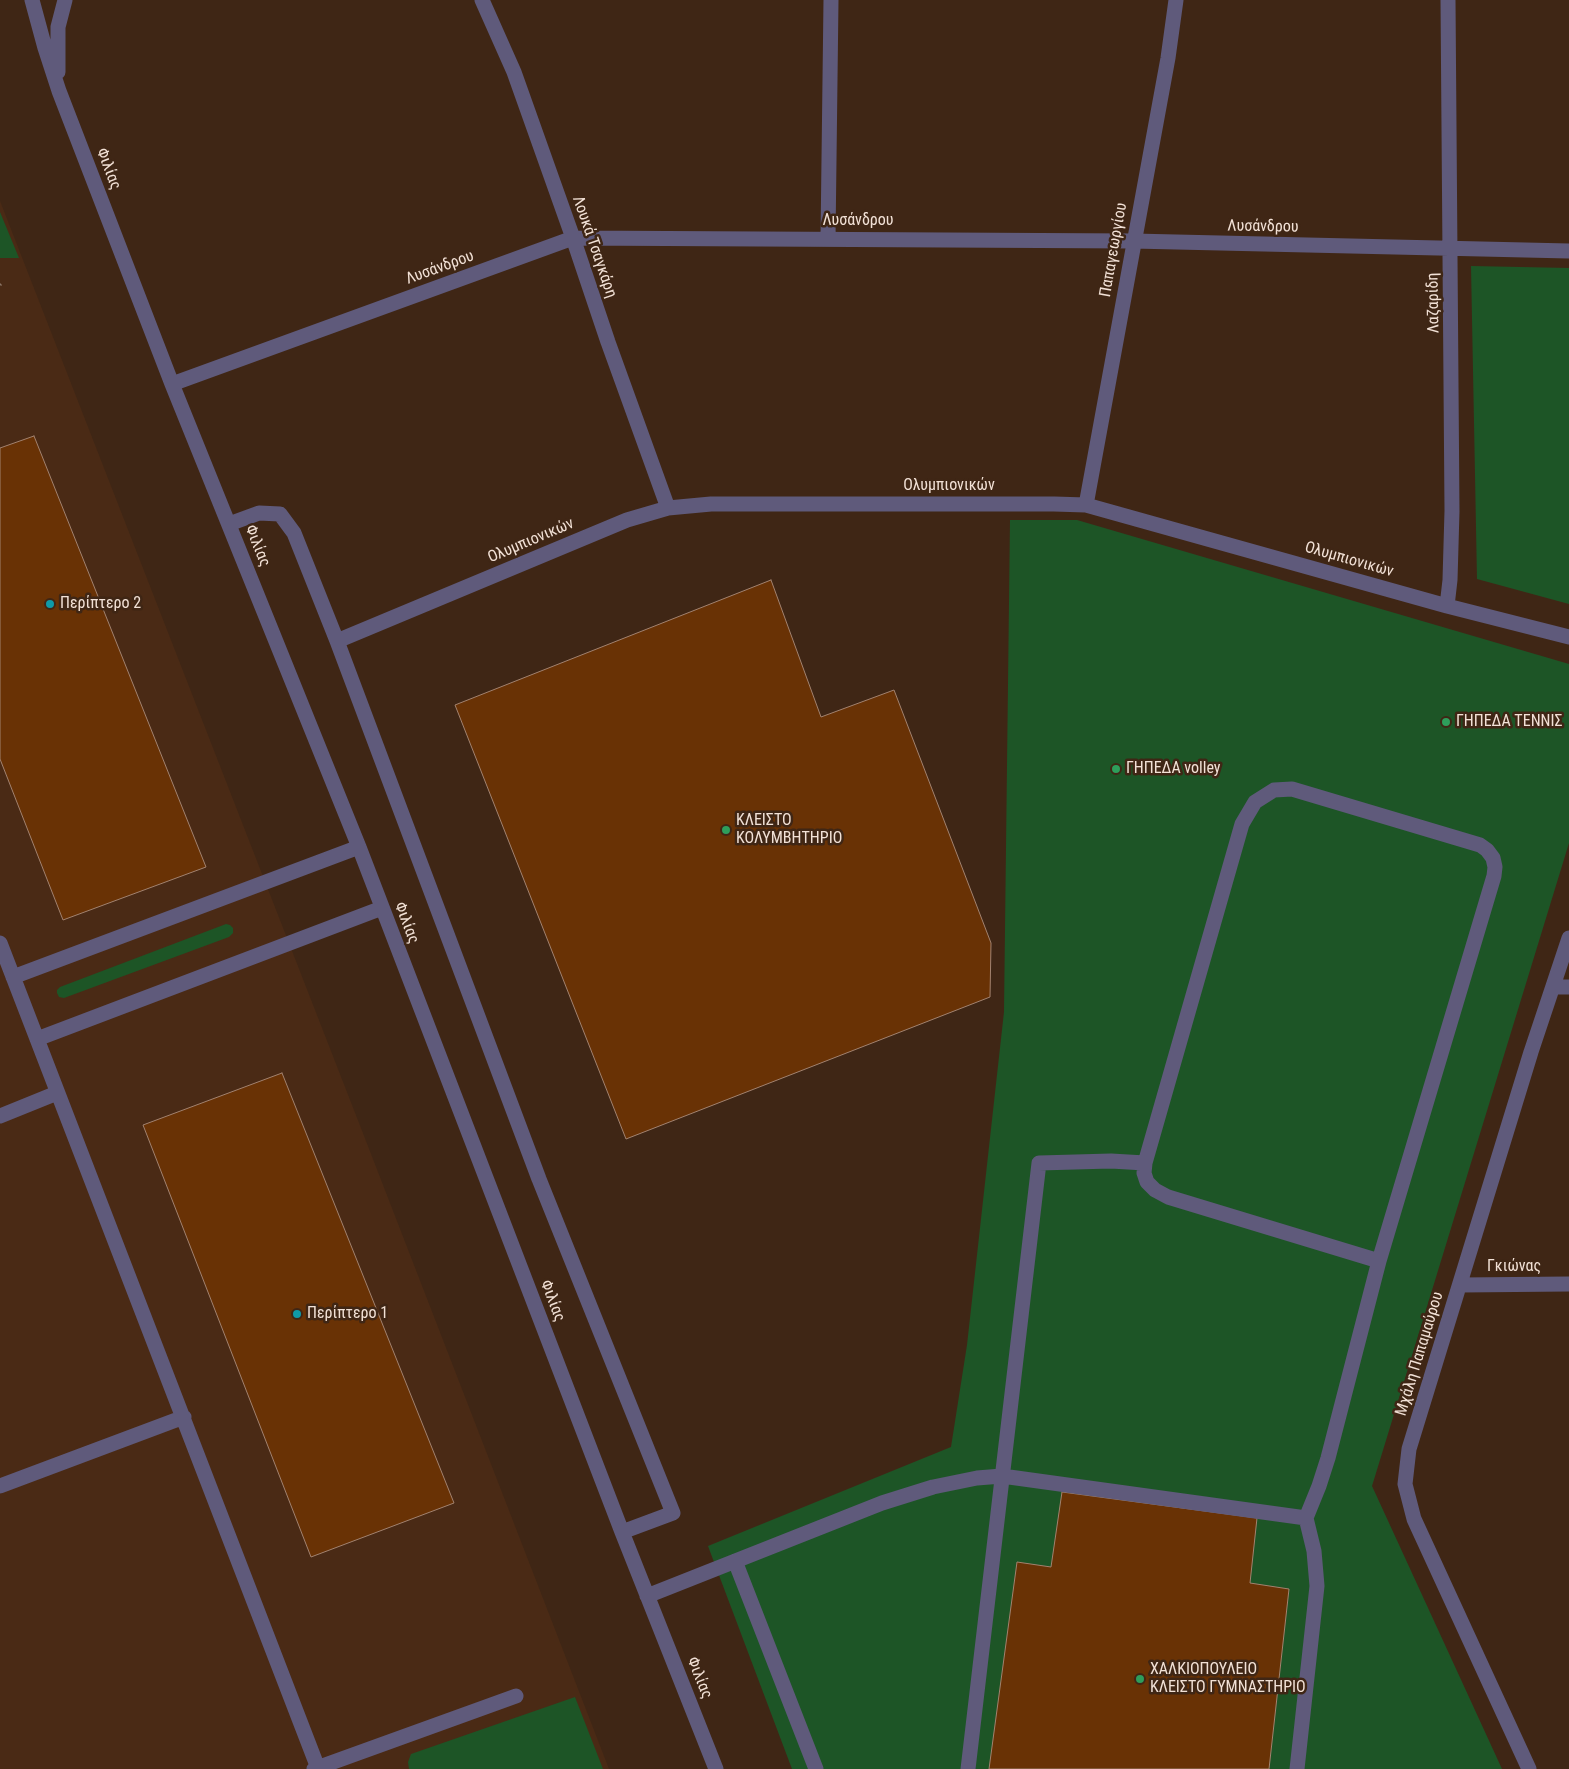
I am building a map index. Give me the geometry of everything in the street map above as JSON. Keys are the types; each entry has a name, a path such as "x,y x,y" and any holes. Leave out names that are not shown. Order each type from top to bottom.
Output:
{"street":[{"name":"Φιλίας","path":"32,0 59,91 172,384 359,847 622,1532 716,1769"},
{"name":"Φιλίας","path":"59,91 57,33 65,0"},
{"name":"Λουκά Τσαγκάρη","path":"482,0 514,72 668,508"},
{"path":"828,239 830,0"},
{"name":"Παπαγεωργίου","path":"1086,506 1168,58 1176,0"},
{"name":"Λαζαρίδη","path":"1447,606 1450,580 1452,511 1448,0"},
{"name":"Λυσάνδρου","path":"172,384 573,238 1133,241 1569,251"},
{"name":"Ολυμπιονικών","path":"337,641 627,520 668,508 711,504 1054,504 1086,506 1447,606 1569,637"},
{"path":"229,524 259,513 280,514 294,533 337,641 540,1179 673,1513 622,1532"},
{"path":"1297,1769 1316,1586 1314,1551 1306,1518 1328,1458 1379,1261 1494,876 1495,866 1493,858 1480,845 1292,789 1274,790 1255,802 1242,824 1145,1163 1144,1173 1147,1182 1155,1190 1168,1196 1379,1261"},
{"path":"13,977 359,847"},
{"path":"37,1039 382,908"},
{"name":"Μχάλη Παπαμαύρου","path":"1529,1769 1414,1519 1405,1484 1409,1449 1531,1052 1561,986 1569,938"},
{"path":"0,943 184,1417 316,1768 516,1696"},
{"path":"0,1116 57,1093"},
{"path":"968,1769 1039,1163 1111,1161 1145,1163"},
{"name":"Γκιώνας","path":"1460,1285 1569,1284"},
{"path":"0,1486 184,1417"},
{"path":"648,1596 882,1503 957,1481 1002,1476 1306,1518"},
{"path":"735,1561 816,1769"}],"shaded area":[{"path":"0,201 359,1123 609,1769 0,1769"}],"green space":[{"path":"0,212 19,258 0,258"},
{"path":"1471,266 1569,268 1569,604 1477,579"},
{"path":"1010,520 1077,520 1569,664 1569,843 1372,1486 1502,1769 792,1769 708,1546 951,1447 967,1345 1004,1012"},
{"path":"226,924 233,928 233,933 229,937 64,998 59,997 57,993 60,987"},
{"path":"575,1697 603,1769 409,1769 408,1762 411,1754"}],"building":[{"name":"Περίπτερο 2","path":"34,436 206,867 63,920 0,759 0,448"},
{"name":"ΚΛΕΙΣΤΟ ΚΟΛΥΜΒΗΤΗΡΙΟ","path":"771,580 821,717 894,690 991,943 990,997 626,1139 455,705"},
{"name":"Περίπτερο 1","path":"282,1073 454,1503 311,1557 143,1125"},
{"name":"ΧΑΛΚΙΟΠΟΥΛΕΙΟ ΚΛΕΙΣΤΟ ΓΥΜΝΑΣΤΗΡΙΟ","path":"1062,1492 1257,1518 1250,1583 1289,1589 1269,1769 989,1769 1017,1562 1051,1567"}],"place":[{"name":"Περίπτερο 2","path":"50,604"},
{"name":"ΓΗΠΕΔΑ ΤΕΝΝΙΣ","path":"1446,722"},
{"name":"ΓΗΠΕΔΑ volley","path":"1116,769"},
{"name":"ΚΛΕΙΣΤΟ ΚΟΛΥΜΒΗΤΗΡΙΟ","path":"726,830"},
{"name":"Περίπτερο 1","path":"297,1314"},
{"name":"ΧΑΛΚΙΟΠΟΥΛΕΙΟ ΚΛΕΙΣΤΟ ΓΥΜΝΑΣΤΗΡΙΟ","path":"1140,1679"}]}
